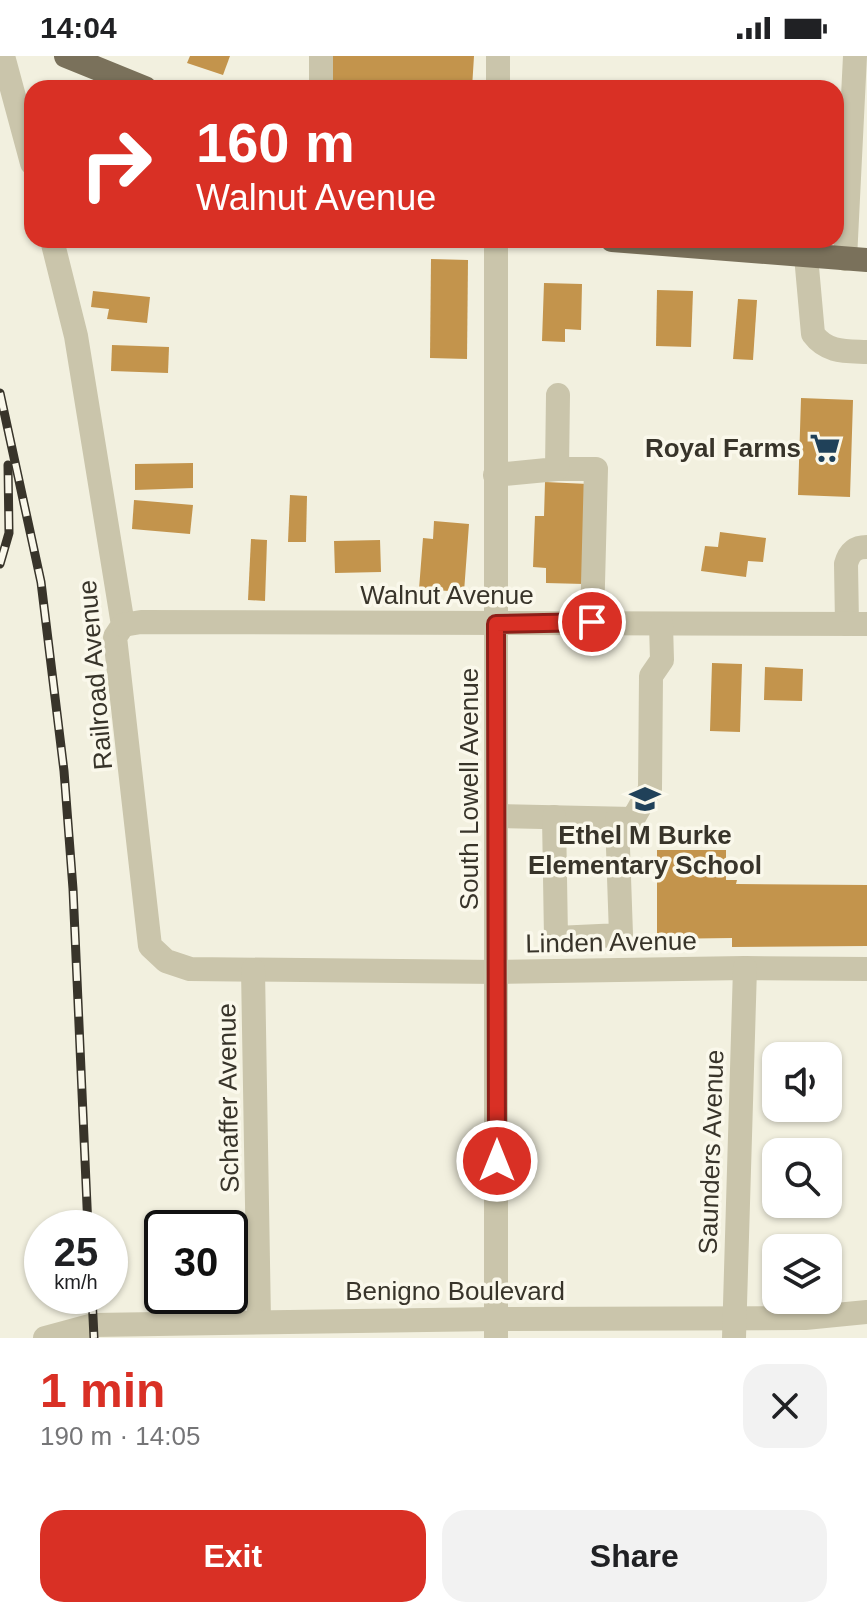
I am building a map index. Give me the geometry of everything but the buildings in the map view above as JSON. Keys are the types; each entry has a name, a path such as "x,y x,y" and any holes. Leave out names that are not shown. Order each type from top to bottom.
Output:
{"main road":[{"path":"66,56 125,80"},
{"path":"709,248 856,260"}],"street":[{"path":"3,56 24,133"},
{"path":"321,56 321,80"},
{"path":"498,56 498,80"},
{"path":"856,260 859,65"},
{"name":"Railroad Avenue","path":"54,248 76,336 123,625 115,637 150,946 166,961"},
{"name":"South Lowell Avenue","path":"496,248 496,1328"},
{"path":"806,256 813,334 826,347 837,351 867,352"},
{"path":"557,469 558,395"},
{"path":"495,475 596,469 592,622"},
{"path":"857,624 846,564 854,550 867,547"},
{"name":"Walnut Avenue","path":"123,625 141,622 857,624"},
{"path":"554,817 556,938 621,935 625,819 650,789 651,676 662,660 661,624"},
{"path":"497,816 625,819"},
{"name":"Linden Avenue","path":"166,961 190,969 253,970 867,969"},
{"name":"Saunders Avenue","path":"734,1328 745,968"},
{"name":"Schaffer Avenue","path":"253,970 259,1321"},
{"name":"Benigno Boulevard","path":"45,1338 93,1325 259,1321 496,1328 734,1328 867,1312"}],"railway":[{"path":"0,393 41,582 64,771 73,889 87,1210"},
{"path":"0,564 9,533 8,465"},
{"path":"93,1314 94,1338"}],"place":[{"name":"Royal Farms","path":"825,448"},
{"name":"Ethel M Burke Elementary School","path":"645,799"}],"route":[{"path":"497,1161 496,624 592,622"}]}
